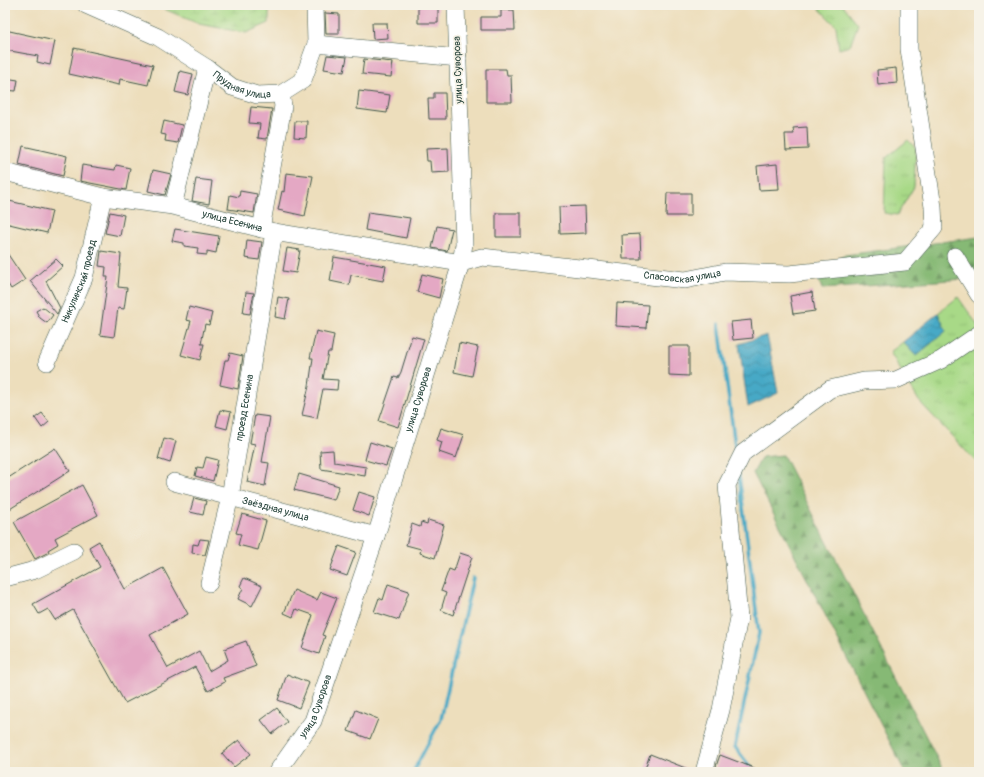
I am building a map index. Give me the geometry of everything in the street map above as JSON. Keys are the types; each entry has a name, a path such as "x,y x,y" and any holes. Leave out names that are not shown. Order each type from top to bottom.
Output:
{"street":[{"name":"Прудная улица","path":"86,5 158,37 208,68 232,87 257,95 281,94 303,80 316,44"},
{"path":"315,5 316,44 458,58"},
{"name":"улица Суворова","path":"277,772 313,721 376,536 461,263 464,244 456,5"},
{"name":"Спасовская улица","path":"461,263 482,256 685,280 725,272 789,274 905,262 934,228 933,207 909,49 908,5"},
{"path":"173,206 208,68"},
{"name":"проезд Есенина","path":"209,583 230,497 283,106 281,94"},
{"name":"улица Есенина","path":"5,172 103,197 173,206 267,230 461,263"},
{"name":"Никулинский проезд","path":"47,362 84,278 103,197"},
{"path":"955,256 979,295"},
{"path":"704,772 721,710 739,618 726,485 743,453 830,389 864,381 896,380 941,360 979,334"},
{"name":"Звёздная улица","path":"174,482 376,536"},
{"path":"5,578 35,570 74,551"}],"green space":[{"path":"155,5 269,5 269,23 246,33 199,24"},
{"path":"816,5 843,5 858,24 850,46 839,49 836,26"},
{"path":"908,140 916,148 914,187 897,215 884,213 886,158"},
{"path":"979,237 979,278 822,289 816,273 845,255"},
{"path":"958,297 979,327 979,465 919,401 890,352 903,342 916,356 946,331 938,313"},
{"path":"783,455 944,772 905,772 753,473 762,457"}],"water":[{"path":"938,313 946,331 916,356 903,342"},
{"path":"767,335 778,393 748,407 739,344"}],"building":[{"path":"418,5 438,5 438,23 418,23"},
{"path":"501,10 514,10 515,30 481,30 481,17 501,17"},
{"path":"325,13 339,14 339,34 326,34"},
{"path":"372,23 387,23 388,38 373,39"},
{"path":"5,30 55,41 50,65 37,62 38,56 5,50"},
{"path":"74,48 153,65 148,85 120,79 119,85 69,74"},
{"path":"327,55 347,57 344,72 324,69"},
{"path":"364,59 393,62 391,77 362,74"},
{"path":"896,68 897,83 878,85 877,70"},
{"path":"486,69 506,69 507,75 511,75 512,102 486,102"},
{"path":"180,71 193,74 188,95 175,92"},
{"path":"5,78 18,80 16,91 5,90"},
{"path":"359,91 390,95 387,113 357,109"},
{"path":"434,93 445,93 446,119 429,119 428,98 434,98"},
{"path":"251,107 272,109 267,139 258,138 260,124 249,123"},
{"path":"164,121 182,125 178,143 165,141 166,135 161,134"},
{"path":"295,121 307,121 306,138 294,137"},
{"path":"807,127 808,149 786,150 785,134 794,134 793,128"},
{"path":"23,146 67,156 63,176 19,165"},
{"path":"448,148 449,172 431,173 430,161 427,161 426,149"},
{"path":"777,164 779,189 759,190 757,166"},
{"path":"82,165 115,170 116,165 130,168 126,190 80,181"},
{"path":"153,170 171,174 165,195 148,191"},
{"path":"286,173 313,176 305,216 278,210 282,191 284,192"},
{"path":"196,179 212,181 209,204 192,201"},
{"path":"240,191 257,194 254,213 228,209 230,195 239,197"},
{"path":"667,193 691,193 691,216 666,216"},
{"path":"5,200 52,211 47,233 5,223"},
{"path":"585,206 586,233 560,234 559,207"},
{"path":"110,212 124,215 120,236 105,233"},
{"path":"368,212 410,218 406,238 365,230"},
{"path":"496,213 521,213 521,237 496,237"},
{"path":"437,226 452,229 447,251 432,248"},
{"path":"175,229 219,236 216,253 207,251 207,255 197,254 198,248 184,246 184,243 172,241"},
{"path":"640,234 641,259 623,259 622,235"},
{"path":"247,240 262,242 259,260 245,258"},
{"path":"287,248 300,250 296,273 283,271"},
{"path":"5,250 25,280 11,289 5,279"},
{"path":"101,251 121,254 118,287 127,288 124,309 118,308 114,337 100,335 108,277 105,277 106,267 99,266"},
{"path":"334,257 386,266 383,281 351,275 349,285 330,281"},
{"path":"56,259 63,266 46,281 60,308 57,314 30,281"},
{"path":"422,274 443,279 439,298 417,292"},
{"path":"246,292 254,293 250,314 243,313"},
{"path":"812,292 815,311 793,314 790,296"},
{"path":"278,297 289,299 285,319 275,317"},
{"path":"617,303 648,305 646,328 616,326"},
{"path":"43,307 53,315 47,323 40,318 36,311"},
{"path":"189,307 212,313 209,325 205,324 201,344 204,344 200,360 181,355 191,321 186,320"},
{"path":"751,320 753,338 733,340 731,322"},
{"path":"316,331 334,335 331,352 328,352 323,379 338,380 337,390 323,389 317,418 302,415 309,386 313,358 310,358"},
{"path":"412,336 424,339 398,427 379,421 394,377 398,378 401,372"},
{"path":"459,343 478,347 472,376 454,372"},
{"path":"669,346 689,346 689,376 669,375"},
{"path":"230,353 243,356 238,389 220,385 225,360 228,360"},
{"path":"220,410 231,412 227,429 216,426"},
{"path":"42,413 49,422 42,428 35,418"},
{"path":"255,415 270,417 262,462 269,463 265,486 247,482 255,444 250,443"},
{"path":"441,428 464,435 456,458 439,452 442,442 437,440"},
{"path":"164,438 176,441 170,463 158,459"},
{"path":"370,442 392,449 386,466 365,460"},
{"path":"55,448 70,471 5,512 5,480"},
{"path":"333,450 334,462 366,467 365,476 321,469 320,451"},
{"path":"206,457 218,460 213,481 195,476 197,467 203,468"},
{"path":"299,474 339,486 334,500 294,490"},
{"path":"82,485 98,515 55,538 58,544 48,550 49,552 35,559 14,522"},
{"path":"359,492 375,497 369,516 353,510"},
{"path":"194,498 206,501 203,515 190,512"},
{"path":"242,514 266,521 258,550 238,545 241,534 236,533"},
{"path":"428,520 444,525 435,558 420,553 421,549 406,545 412,524 420,527 421,522 427,524"},
{"path":"200,539 209,540 205,555 192,553 193,544 198,545"},
{"path":"99,541 125,589 163,568 188,614 150,635 168,668 199,651 209,671 228,660 224,649 246,641 256,666 223,678 225,682 208,691 195,667 125,703 73,610 55,620 48,609 39,614 33,604 100,567 89,547"},
{"path":"339,546 356,552 347,576 330,570"},
{"path":"460,553 472,557 453,615 441,610 446,593 441,591 449,569 454,571"},
{"path":"244,578 262,586 252,606 238,599 243,588 240,586"},
{"path":"388,584 409,591 399,620 374,612 379,598 383,600"},
{"path":"294,590 317,600 321,592 337,598 322,635 325,636 319,654 302,648 313,615 296,609 293,617 284,613"},
{"path":"287,674 309,683 299,708 278,700"},
{"path":"277,708 287,722 272,734 261,720"},
{"path":"356,710 378,719 370,739 348,731"},
{"path":"239,740 251,754 234,767 222,753"},
{"path":"650,754 693,771 693,772 644,772"},
{"path":"720,755 762,771 762,772 714,772"}],"waterway":[{"path":"719,324 736,454"},
{"path":"739,476 759,633 735,747 754,772"},
{"path":"413,772 441,719 473,578"}]}
